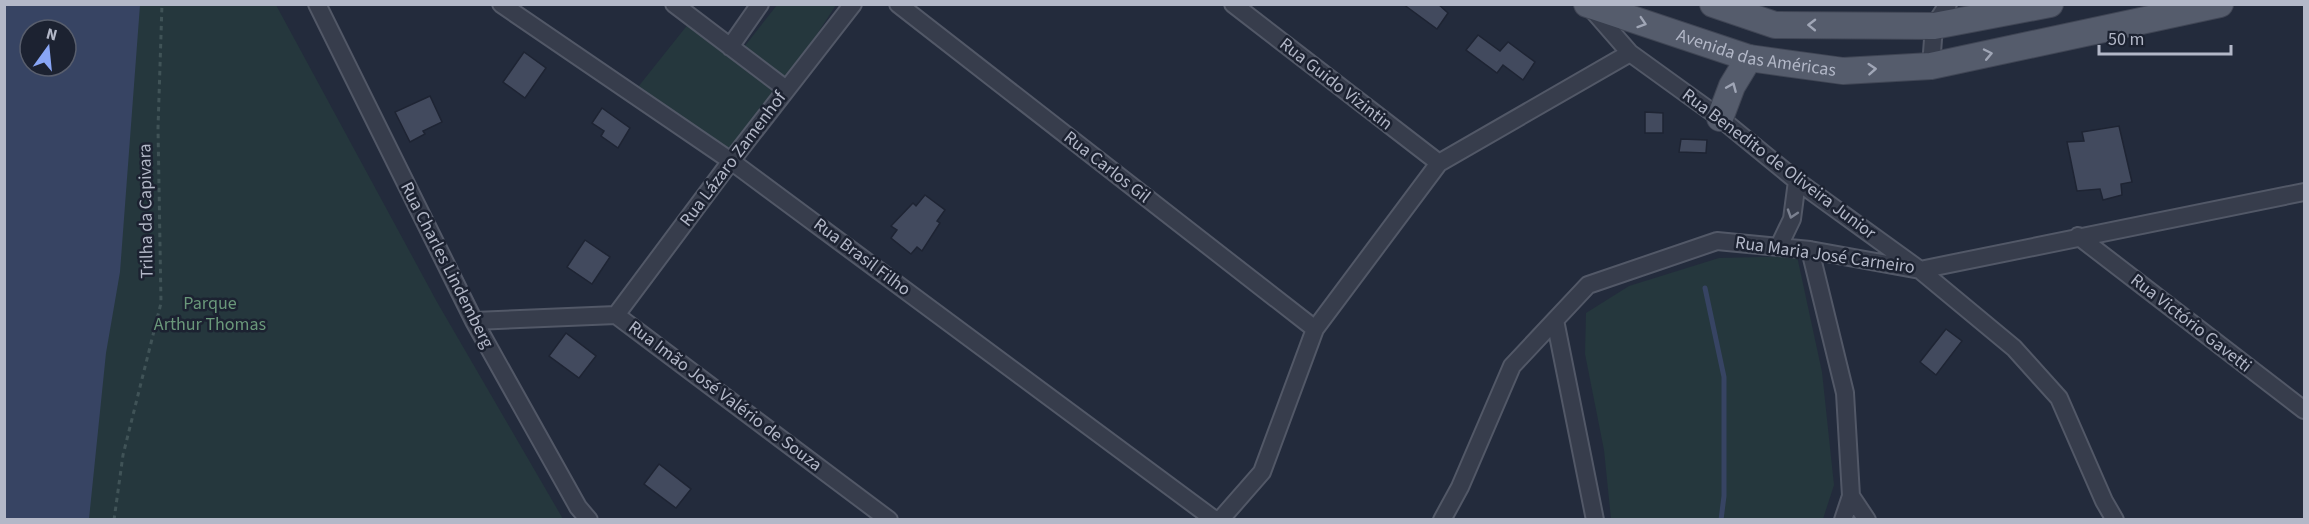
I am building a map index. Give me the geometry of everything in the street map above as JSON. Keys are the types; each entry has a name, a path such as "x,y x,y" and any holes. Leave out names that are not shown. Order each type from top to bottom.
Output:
{"main road":[{"name":"Avenida das Américas","path":"1713,4 1775,25 1934,26 2011,8 2050,4"},
{"name":"Avenida das Américas","path":"1588,5 1749,58 1843,71 1931,66 2220,4"},
{"path":"1720,118 1732,86 1749,58"}],"street":[{"name":"Rua Charles Lindemberg","path":"317,4 474,321 578,507 589,519"},
{"name":"Rua Brasil Filho","path":"501,4 731,161 1215,519"},
{"path":"674,4 786,89"},
{"path":"730,47 760,4"},
{"name":"Rua Lázaro Zamenhof","path":"616,315 731,161 853,4"},
{"name":"Rua Carlos Gil","path":"898,4 1315,329"},
{"name":"Rua Guido Vizintin","path":"1233,4 1440,163"},
{"path":"1931,66 1934,26 1948,4"},
{"name":"Rua Benedito de Oliveira Junior","path":"1588,5 1629,53 1720,118 1797,181 1920,270 2014,348 2059,398 2104,501 2115,519"},
{"path":"1220,519 1262,472 1315,329 1440,163 1629,53"},
{"path":"1779,246 1792,219 1797,181"},
{"name":"Rua Maria José Carneiro","path":"1442,519 1460,487 1512,366 1588,285 1717,241 1810,250 1920,270 2304,192"},
{"name":"Rua Victório Gavetti","path":"2079,236 2304,410"},
{"path":"1810,250 1845,393 1851,496 1843,519"},
{"name":"Rua Imão José Valério de Souza","path":"474,321 616,315 888,519"},
{"path":"1555,320 1595,519"},
{"path":"1851,496 1867,519"}],"path":[{"name":"Trilha da Capivara","path":"114,519 123,455 161,303 158,128 162,4"}],"green space":[{"name":"Parque Arthur Thomas","path":"4,5 276,5 437,302 563,519 5,519"},
{"path":"777,5 836,5 786,82 744,47"},
{"path":"689,23 776,88 729,154 638,87"},
{"path":"1797,256 1822,372 1834,485 1823,519 1611,519 1604,450 1585,354 1586,313 1629,286 1719,258"}],"water":[{"path":"4,5 140,5 120,272 106,353 89,519 5,519"}],"building":[{"path":"1403,4 1438,4 1448,13 1437,29"},
{"path":"1478,35 1500,51 1508,42 1535,62 1523,80 1503,65 1497,73 1466,50"},
{"path":"524,52 546,68 525,98 503,82"},
{"path":"430,96 442,122 423,131 425,134 410,142 395,112"},
{"path":"602,108 630,128 618,148 601,136 604,131 592,123"},
{"path":"1645,112 1663,113 1663,133 1645,133"},
{"path":"2119,126 2132,182 2121,184 2122,195 2103,200 2100,189 2077,191 2067,142 2084,141 2082,132"},
{"path":"1681,139 1707,140 1706,153 1679,152"},
{"path":"925,195 945,210 937,221 940,223 922,251 917,247 911,254 891,238 897,230 891,226 913,203 916,206"},
{"path":"585,240 610,257 592,284 567,267"},
{"path":"1946,329 1962,341 1936,375 1920,362"},
{"path":"566,333 596,356 579,378 549,356"},
{"path":"659,464 691,489 676,508 644,484"}],"waterway":[{"path":"1705,288 1724,377 1724,496 1721,520"}]}
